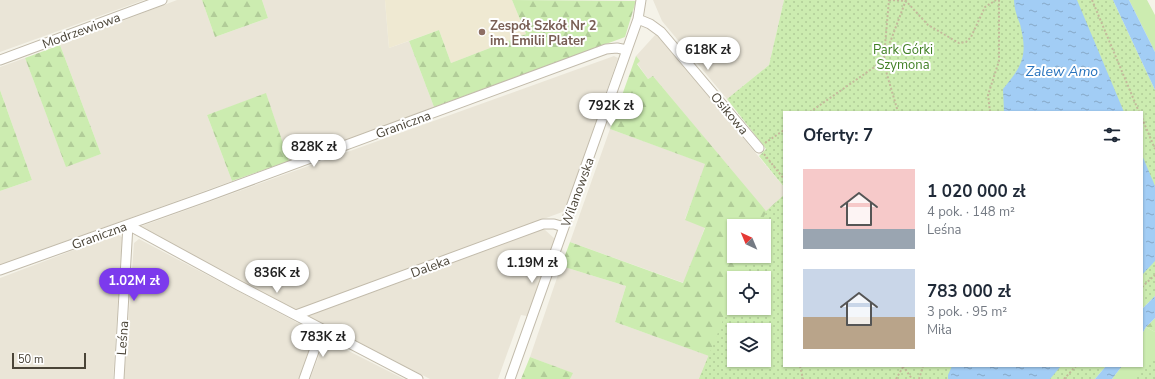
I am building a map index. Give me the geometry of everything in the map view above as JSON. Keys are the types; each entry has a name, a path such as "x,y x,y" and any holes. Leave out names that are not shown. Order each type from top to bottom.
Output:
{"street":[{"name":"Modrzewiowa","path":"0,60 162,0"},
{"name":"Wilanowska","path":"510,379 638,19 642,0"},
{"name":"Osikowa","path":"638,19 650,24 661,32 758,148"},
{"name":"Graniczna","path":"0,270 128,225 606,49 617,48 627,50"},
{"name":"Daleka","path":"296,316 543,224 554,224 564,227"},
{"path":"128,225 296,316 418,379"},
{"name":"Leśna","path":"119,379 128,225"},
{"path":"304,379 322,329"}],"path":[{"path":"898,111 883,61 889,0 906,1 928,25 959,43 966,42 971,36 985,7 998,0 999,61 988,95 990,111"},
{"path":"1092,0 1139,111"},
{"path":"811,111 883,61 906,1"},
{"path":"1143,120 1155,149"},
{"path":"783,131 758,148 783,178"},
{"path":"1143,286 1155,275"},
{"path":"800,367 803,379"},
{"path":"896,379 902,367"},
{"path":"904,367 912,379"},
{"path":"919,379 923,367"},
{"path":"1064,379 1075,367"}],"shaded area":[{"path":"0,0 144,0 0,52"},
{"path":"177,0 202,0 215,37 268,18 262,0 385,0 389,48 409,41 434,107 289,161 266,94 207,115 232,181 0,265 0,191 32,180 0,90 0,67 25,58 66,166 101,154 60,45"},
{"name":"Zespół Szkół Nr 2 im. Emilii Plater","path":"385,0 512,0 526,34 451,63 439,30 389,48"},
{"path":"653,0 784,0 769,65 727,99 662,21"},
{"path":"656,34 783,186 783,196 766,212 653,76 648,79 637,63 636,56"},
{"path":"614,56 618,58 565,211 298,311 139,227"},
{"path":"610,129 706,164 685,219 705,227 684,283 570,242"},
{"path":"544,229 555,239 527,316 521,315 498,379 430,379 308,316"},
{"path":"116,234 122,237 113,379 0,379 0,278"},
{"path":"139,239 315,332 299,379 124,379 134,243"},
{"path":"561,266 626,286 615,322 710,356 699,379 570,379 572,373 530,357"},
{"path":"325,339 404,379 310,379"}],"green space":[{"path":"202,0 262,0 268,18 215,37"},
{"path":"512,0 636,1 625,37 434,107 409,41 439,30 451,63 526,34"},
{"name":"Park Górki Szymona","path":"784,0 1113,0 1155,90 1155,296 1143,308 1143,111 783,111 783,186 759,156 766,149 727,99 769,65"},
{"path":"1129,0 1147,0 1155,15 1155,52"},
{"path":"60,45 101,154 66,167 25,58"},
{"path":"636,56 640,61 637,64 648,79 653,76 766,211 783,196 783,367 785,367 791,379 699,379 709,356 615,322 626,286 561,266 570,242 683,283 705,228 685,220 705,164 610,129"},
{"path":"0,90 32,180 0,191"},
{"path":"266,93 289,161 232,181 207,115"},
{"path":"783,196 783,367 1105,367 1095,379 699,379 727,310 727,315 771,315 771,271 743,271 746,263 771,263 771,219 763,219 766,212"},
{"path":"1155,318 1155,332 1146,327"},
{"path":"1146,327 1155,332 1155,367 1145,379 1112,379 1121,367 1143,367 1143,332"},
{"path":"1155,355 1155,379 1133,379"},
{"path":"530,357 573,373 570,379 521,379"}],"water":[{"name":"Zalew Amo","path":"1014,0 1077,0 1124,111 1004,111 1003,89 1019,66 1022,59 1024,44"},
{"path":"1113,0 1129,0 1155,52 1155,90"},
{"path":"1143,157 1155,186 1155,261 1143,274"},
{"path":"1155,296 1155,318 1143,332 1143,308"},
{"path":"952,367 1060,367 1050,379 948,379"},
{"path":"1105,367 1121,367 1112,379 1095,379"}],"place":[{"name":"Zespół Szkół Nr 2 im. Emilii Plater","path":"482,32"}]}
